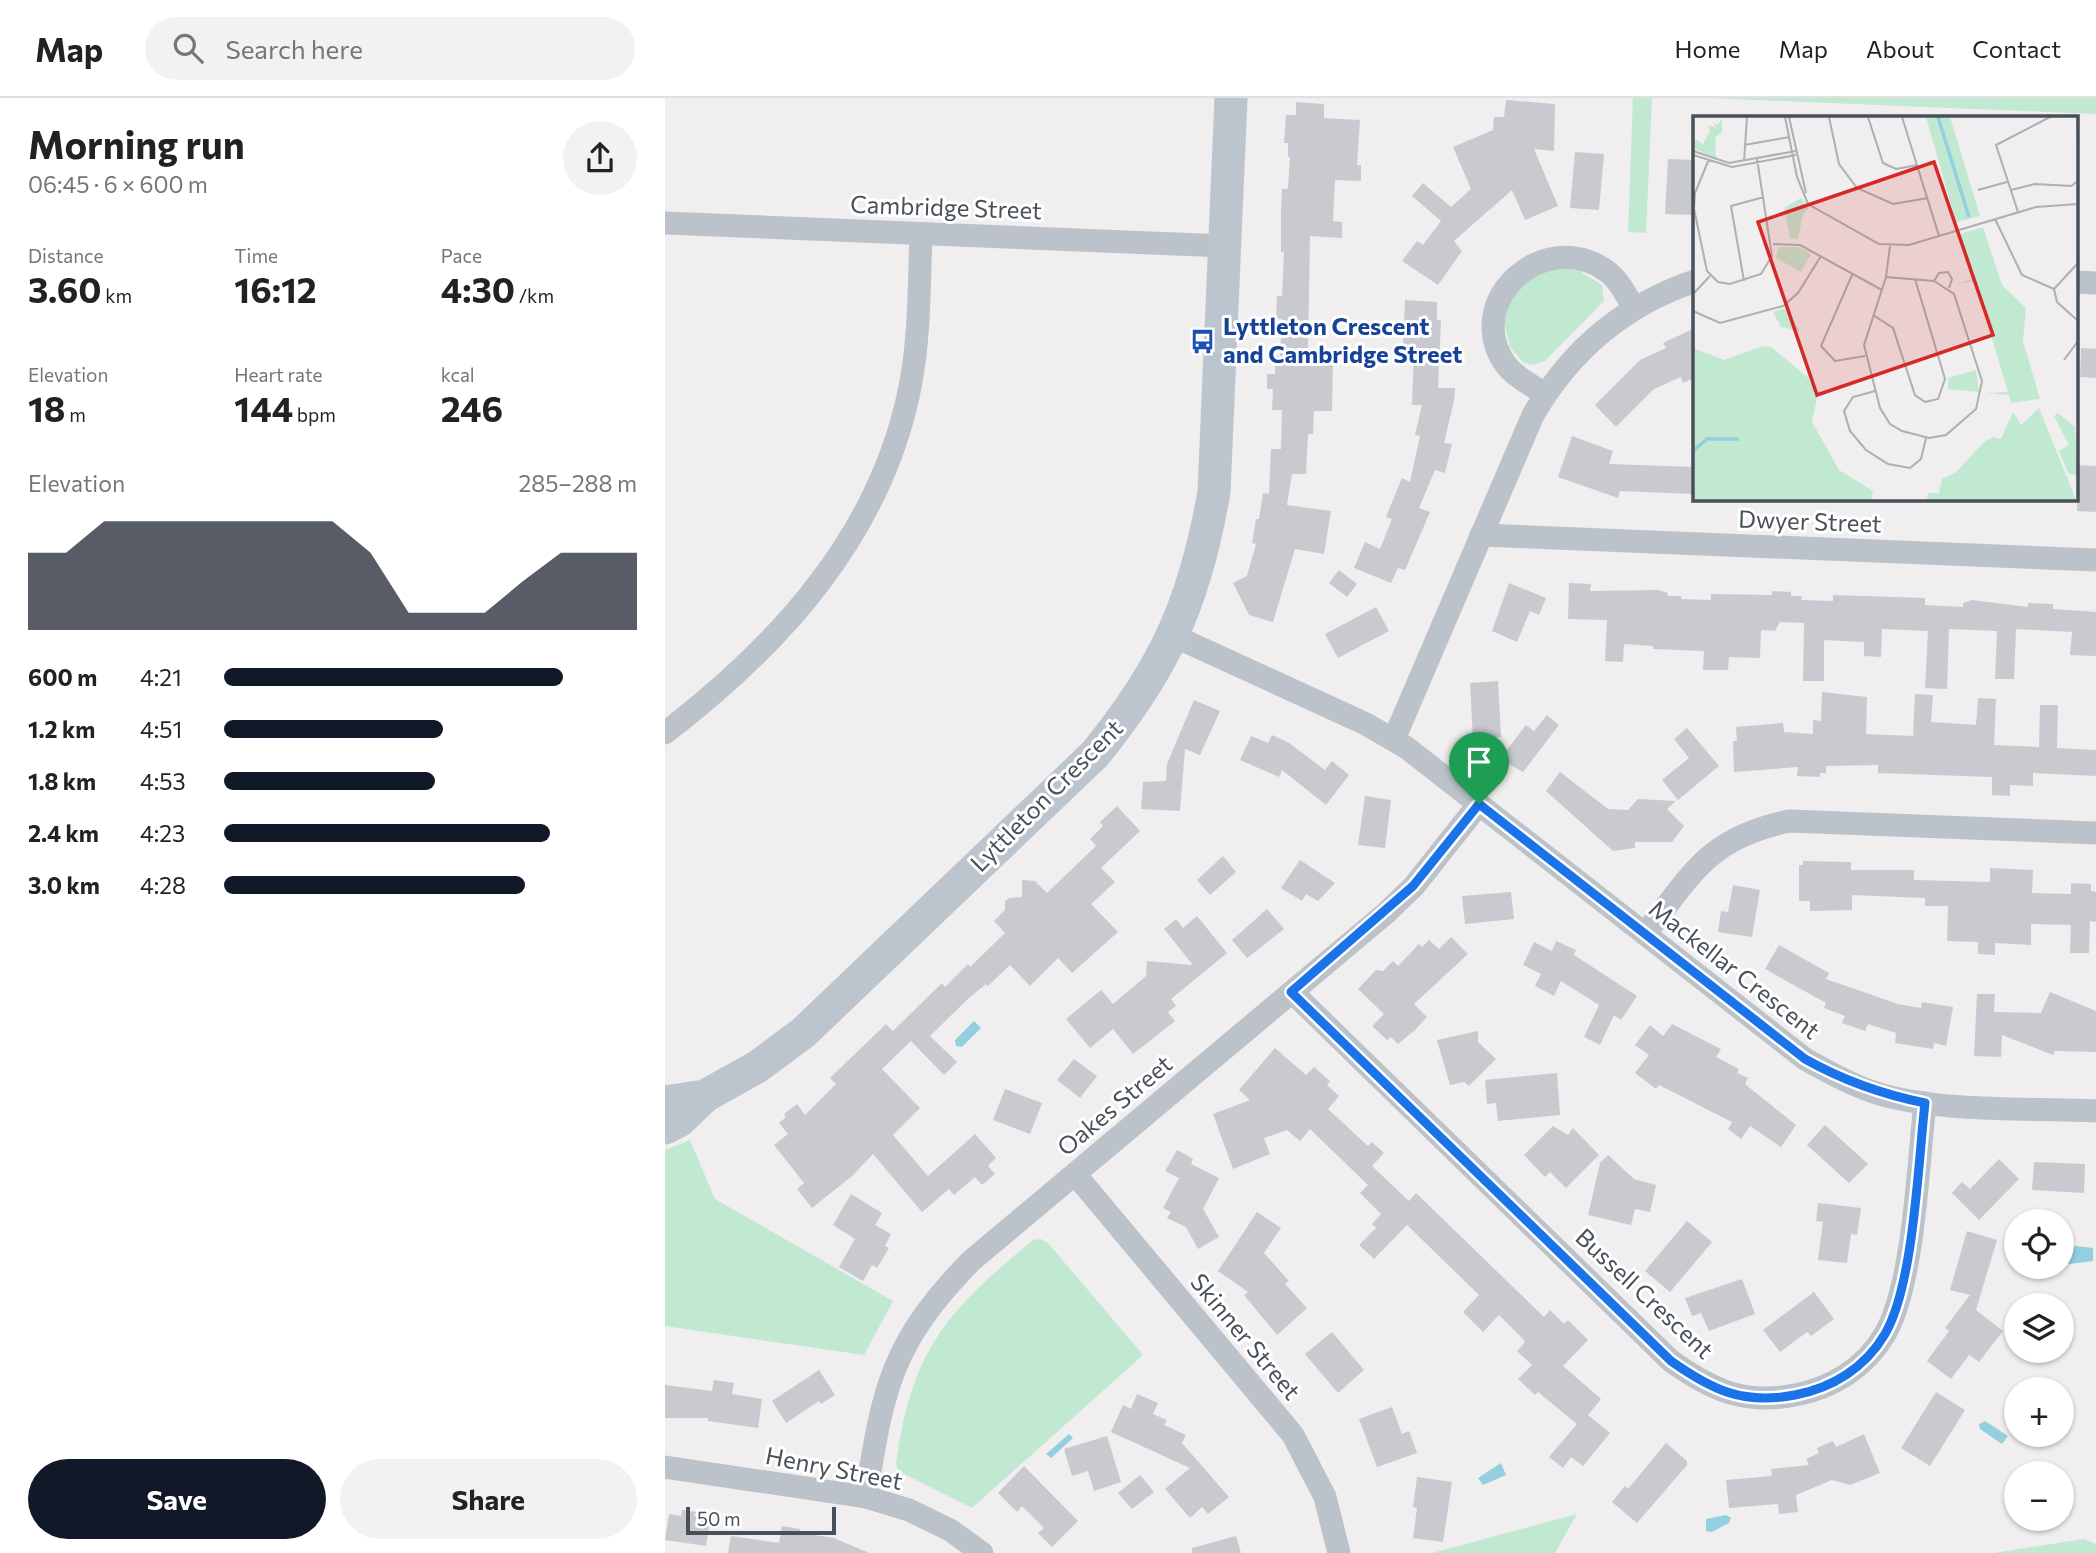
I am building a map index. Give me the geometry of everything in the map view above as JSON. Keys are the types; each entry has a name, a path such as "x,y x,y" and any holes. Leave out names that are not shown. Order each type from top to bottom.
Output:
{"street":[{"name":"Lyttleton Crescent","path":"665,1128 679,1121 705,1096 757,1067 803,1032 1075,774 1132,709 1174,636 1204,551 1214,492 1231,98"},
{"name":"Cambridge Street","path":"665,223 1225,246"},
{"path":"665,733 709,699 799,612 838,561 871,506 895,447 910,386 917,322 921,234"},
{"path":"1545,394 1506,365 1497,343 1494,318 1499,301 1515,275 1522,269 1548,259 1579,257 1607,271 1634,308"},
{"path":"1394,740 1481,535 1545,394 1572,358 1595,336 1634,308 1693,282"},
{"name":"Dwyer Street","path":"1481,535 2096,561"},
{"name":"Mackellar Crescent","path":"1174,636 1394,740 1805,1059 1863,1087 1925,1103 2096,1111"},
{"name":"Oakes Street","path":"866,1497 881,1407 896,1361 921,1317 971,1261 1413,886 1479,804"},
{"path":"1645,934 1714,851 1756,828 1789,821 2096,833"},
{"name":"Bussell Crescent","path":"1291,992 1671,1361 1702,1383 1739,1396 1776,1399 1828,1387 1855,1368 1885,1334 1899,1297 1907,1257 1925,1103"},
{"name":"Lyttleton Crescent","path":"665,1102 705,1096"},
{"name":"Skinner Street","path":"1075,1174 1293,1435 1325,1497 1339,1553"},
{"name":"Henry Street","path":"665,1467 866,1497 909,1510 950,1530 982,1553"}],"green space":[{"path":"1633,98 1652,98 1646,233 1628,232"},
{"path":"1709,98 2096,98 2096,114"},
{"path":"1573,267 1602,285 1604,301 1545,361 1533,365 1524,363 1510,347 1504,323 1511,295 1539,269"},
{"path":"690,1140 715,1199 893,1301 864,1355 665,1326 665,1150"},
{"path":"1041,1239 1048,1243 1143,1355 972,1508 898,1471 896,1464 903,1425 923,1362 938,1336 977,1289 1033,1240"},
{"path":"1577,1514 1555,1553 1432,1553"},
{"path":"2084,1539 2096,1544 2096,1553 1994,1553"}],"water":[{"path":"974,1021 981,1028 962,1047 956,1046 955,1040"},
{"path":"2074,1247 2093,1248 2093,1261 2074,1263"},
{"path":"1985,1421 2004,1433 2002,1444 1980,1429 1979,1424"},
{"path":"1069,1434 1073,1438 1051,1458 1046,1454"},
{"path":"1501,1463 1506,1475 1483,1485 1478,1478"},
{"path":"1726,1515 1731,1518 1729,1523 1712,1532 1706,1531 1706,1519"}],"building":[{"path":"1506,100 1555,104 1554,151 1534,149 1558,206 1525,220 1512,190 1454,241 1462,251 1438,285 1402,261 1417,241 1423,245 1441,221 1412,196 1423,183 1451,207 1471,189 1453,147 1493,130 1494,117 1504,117"},
{"path":"1296,102 1324,104 1324,118 1360,120 1357,165 1361,165 1361,181 1335,180 1333,221 1342,222 1342,238 1310,236 1308,349 1333,351 1332,411 1314,411 1313,434 1308,434 1306,474 1292,474 1287,505 1331,511 1324,554 1295,549 1273,622 1249,615 1233,583 1247,576 1256,544 1252,543 1256,519 1259,519 1263,493 1269,494 1271,449 1281,449 1282,410 1272,410 1273,389 1267,389 1267,374 1275,374 1275,356 1280,356 1282,319 1276,319 1277,296 1282,296 1282,189 1288,189 1290,157 1288,143 1284,143 1286,115 1296,115"},
{"path":"1575,152 1604,154 1599,210 1570,208"},
{"path":"1668,159 1693,160 1692,215 1665,214"},
{"path":"1405,300 1437,302 1437,320 1441,320 1438,388 1455,388 1444,443 1452,444 1445,473 1435,470 1419,508 1430,512 1405,570 1398,568 1391,583 1354,568 1365,542 1380,549 1392,519 1386,517 1402,478 1410,482 1420,436 1415,435 1422,405 1412,405 1414,349 1403,348"},
{"path":"1693,329 1693,379 1683,383 1681,377 1654,389 1616,427 1595,405 1640,360 1666,348 1663,343"},
{"path":"2081,348 2096,349 2096,378 2080,377"},
{"path":"1572,436 1613,451 1609,464 1693,467 1693,494 1620,491 1618,498 1558,477"},
{"path":"2079,465 2096,466 2096,512 2077,511"},
{"path":"1339,570 1357,584 1347,597 1329,583"},
{"path":"1509,583 1546,598 1539,615 1530,611 1517,642 1492,631"},
{"path":"1569,583 1591,584 1590,591 1658,590 1668,593 1668,596 1681,596 1681,599 1711,600 1711,594 1772,595 1772,591 1791,592 1791,596 1802,596 1801,600 1833,601 1833,595 1925,598 1925,605 1963,607 1963,603 1972,600 2028,607 2028,603 2053,604 2053,609 2096,612 2096,656 2070,655 2072,632 2016,629 2014,679 1995,679 1997,631 1949,629 1947,689 1925,688 1928,631 1882,629 1881,657 1864,656 1864,642 1824,640 1824,681 1803,681 1804,623 1780,622 1775,631 1761,630 1760,658 1729,657 1728,670 1703,670 1704,651 1653,649 1653,646 1624,644 1623,662 1605,661 1607,620 1568,619"},
{"path":"1376,607 1389,631 1338,658 1325,634"},
{"path":"1498,681 1501,737 1473,739 1470,683"},
{"path":"1822,692 1867,697 1866,734 1913,736 1915,694 1933,695 1931,722 1976,725 1978,698 1996,699 1994,745 2039,747 2040,705 2058,705 2057,748 2096,750 2096,776 2033,773 2033,786 2010,785 2010,796 1992,795 1992,777 1878,773 1878,765 1826,766 1826,773 1820,773 1820,777 1797,776 1798,767 1734,772 1733,741 1737,741 1736,727 1783,723 1784,732 1813,734 1813,720 1821,721"},
{"path":"1194,700 1220,711 1200,755 1185,749 1180,811 1141,809 1143,782 1166,781 1167,764"},
{"path":"1547,715 1559,725 1523,772 1500,759 1526,725 1534,731"},
{"path":"1687,728 1719,766 1678,800 1662,780 1689,758 1674,739"},
{"path":"1272,735 1289,743 1325,770 1332,761 1349,775 1326,805 1282,770 1279,777 1240,760 1251,736 1268,743"},
{"path":"1560,772 1608,809 1628,810 1638,799 1676,801 1667,809 1684,826 1672,842 1635,842 1635,848 1613,851 1546,791"},
{"path":"1365,796 1391,800 1385,848 1358,845"},
{"path":"1117,806 1140,831 1101,868 1115,882 1091,904 1118,932 1072,973 1058,958 1030,986 1010,965 988,986 986,984 970,997 930,1036 957,1062 944,1075 911,1041 882,1069 920,1108 893,1135 928,1176 975,1134 996,1158 988,1166 995,1174 982,1185 975,1177 954,1195 949,1189 922,1212 873,1154 852,1176 812,1208 797,1189 804,1183 774,1145 788,1134 779,1123 786,1117 784,1114 797,1104 805,1115 836,1084 830,1078 886,1024 893,1031 942,983 945,987 968,964 970,967 1005,933 994,921 1005,910 1005,901 1022,897 1022,880 1035,881 1047,893 1096,846 1090,839 1103,826 1100,822"},
{"path":"1223,856 1236,872 1210,895 1197,880"},
{"path":"1300,860 1335,883 1318,901 1306,894 1302,901 1281,888"},
{"path":"1803,861 1851,862 1851,870 1914,870 1914,880 1990,882 1990,868 2033,870 2032,893 2071,894 2071,883 2091,884 2091,891 2096,892 2096,922 2090,921 2089,953 2070,953 2071,925 2031,924 2031,945 1995,943 1995,955 1978,954 1978,942 1947,941 1948,906 1925,906 1925,898 1852,895 1852,910 1810,911 1810,901 1799,901 1799,865 1803,865"},
{"path":"1733,885 1760,890 1752,937 1718,932 1721,911 1728,912"},
{"path":"1511,892 1514,919 1465,924 1462,896"},
{"path":"1267,909 1284,929 1247,958 1232,940"},
{"path":"1197,916 1227,953 1171,999 1176,1006 1168,1012 1175,1021 1133,1054 1113,1029 1090,1048 1066,1019 1101,990 1113,1004 1146,976 1147,961 1193,965 1164,929 1176,919 1183,928"},
{"path":"1451,937 1468,954 1414,1004 1427,1017 1415,1030 1398,1044 1391,1037 1387,1040 1372,1026 1384,1014 1358,989 1376,970 1383,971 1393,961 1398,966 1419,944 1422,947 1429,940 1439,949"},
{"path":"1556,941 1576,950 1574,955 1637,996 1621,1020 1614,1015 1600,1045 1584,1037 1599,1005 1561,981 1554,996 1535,986 1541,974 1523,965 1534,942 1552,951"},
{"path":"1779,945 1829,973 1826,979 1898,1004 1921,1008 1922,1002 1953,1007 1946,1046 1934,1043 1933,1049 1895,1043 1896,1033 1868,1024 1865,1031 1842,1023 1845,1016 1824,1008 1826,1003 1765,969"},
{"path":"2050,992 2096,1011 2096,1052 2055,1051 2053,1055 2002,1035 2001,1057 1974,1056 1977,994 1995,994 1994,1012 2041,1013"},
{"path":"1672,1024 1721,1049 1716,1057 1739,1069 1737,1073 1748,1078 1745,1084 1796,1125 1781,1147 1750,1126 1741,1139 1728,1129 1732,1122 1659,1085 1656,1089 1635,1073 1649,1055 1635,1045 1650,1025 1663,1036"},
{"path":"1478,1031 1478,1042 1496,1059 1469,1086 1464,1082 1450,1085 1437,1040"},
{"path":"1275,1048 1306,1075 1314,1067 1330,1081 1327,1085 1339,1096 1328,1109 1368,1146 1372,1142 1384,1153 1372,1166 1409,1201 1416,1193 1544,1317 1550,1310 1564,1324 1568,1320 1588,1340 1563,1366 1601,1399 1588,1415 1610,1433 1583,1466 1571,1457 1563,1468 1549,1457 1577,1424 1538,1392 1535,1395 1518,1379 1532,1365 1517,1351 1525,1342 1499,1315 1483,1332 1463,1312 1479,1295 1407,1225 1374,1259 1359,1245 1376,1228 1372,1224 1381,1214 1360,1193 1368,1185 1310,1129 1300,1141 1287,1130 1264,1138 1270,1154 1233,1169 1213,1114 1250,1100 1239,1090"},
{"path":"1074,1059 1097,1076 1080,1098 1057,1080"},
{"path":"1557,1073 1560,1115 1498,1121 1496,1103 1487,1104 1485,1080"},
{"path":"1005,1089 1042,1103 1030,1134 993,1120"},
{"path":"1825,1125 1868,1164 1849,1183 1807,1145"},
{"path":"1553,1126 1568,1135 1573,1128 1599,1155 1566,1188 1550,1172 1545,1177 1524,1155"},
{"path":"1177,1150 1193,1159 1191,1164 1219,1178 1203,1209 1219,1237 1198,1249 1186,1227 1167,1218 1171,1212 1163,1208 1179,1178 1165,1171"},
{"path":"1608,1155 1634,1179 1656,1185 1650,1212 1635,1209 1631,1225 1588,1215 1600,1163"},
{"path":"1999,1159 2019,1179 1979,1220 1952,1193 1962,1182 1970,1189"},
{"path":"2034,1162 2085,1164 2084,1193 2032,1190"},
{"path":"851,1194 882,1213 875,1225 891,1234 885,1246 889,1248 877,1268 872,1265 863,1281 839,1267 855,1239 833,1225"},
{"path":"1818,1203 1861,1208 1857,1235 1851,1234 1847,1263 1818,1260 1823,1222 1816,1221"},
{"path":"1257,1212 1281,1228 1264,1253 1289,1281 1285,1284 1307,1308 1277,1335 1244,1295 1248,1292 1218,1271"},
{"path":"1687,1221 1712,1242 1670,1292 1645,1271"},
{"path":"1967,1231 1997,1240 1976,1310 2003,1331 1979,1362 1969,1355 1951,1379 1927,1361 1949,1331 1945,1328 1970,1295 1950,1290"},
{"path":"1742,1279 1755,1314 1709,1331 1701,1313 1692,1316 1685,1298"},
{"path":"1814,1292 1834,1319 1811,1336 1807,1332 1780,1352 1763,1330"},
{"path":"1332,1332 1364,1370 1338,1393 1305,1354"},
{"path":"819,1370 835,1395 821,1404 819,1401 786,1423 772,1401"},
{"path":"714,1380 734,1383 732,1394 762,1399 758,1428 708,1421 708,1418 665,1418 665,1385 712,1391"},
{"path":"1936,1392 1965,1410 1930,1466 1901,1448"},
{"path":"1137,1394 1158,1403 1153,1414 1167,1420 1164,1425 1186,1435 1182,1443 1229,1497 1208,1514 1202,1507 1190,1518 1165,1489 1190,1468 1111,1432 1123,1405 1131,1409"},
{"path":"1392,1407 1402,1434 1409,1431 1417,1453 1377,1467 1359,1419"},
{"path":"1864,1434 1880,1473 1850,1485 1832,1480 1796,1495 1798,1512 1779,1514 1778,1504 1729,1508 1726,1480 1772,1476 1771,1469 1809,1465 1806,1459 1819,1453 1817,1448 1833,1441 1836,1447"},
{"path":"1107,1436 1121,1482 1094,1491 1088,1471 1072,1476 1064,1449"},
{"path":"1666,1443 1687,1461 1687,1465 1637,1523 1612,1502 1625,1486 1628,1489"},
{"path":"1024,1466 1078,1521 1052,1547 1038,1533 1044,1528 1022,1506 1017,1512 998,1493"},
{"path":"1140,1475 1154,1492 1132,1509 1118,1493"},
{"path":"1417,1477 1452,1482 1443,1542 1413,1538"},
{"path":"682,1510 711,1514 706,1546 665,1540 669,1514 681,1516"},
{"path":"782,1526 800,1529 800,1533 834,1538 869,1553 728,1553 731,1536 779,1543"},
{"path":"1236,1536 1241,1553 1192,1553 1192,1548"}],"place":[{"name":"Lyttleton Crescent and Cambridge Street","path":"1203,341"}],"route":[{"path":"1479,804 1805,1059 1842,1080 1883,1095 1925,1103 1907,1257 1899,1297 1885,1334 1868,1356 1828,1387 1776,1399 1739,1396 1702,1383 1671,1361 1291,992 1386,913 1413,886 1479,804"}]}
